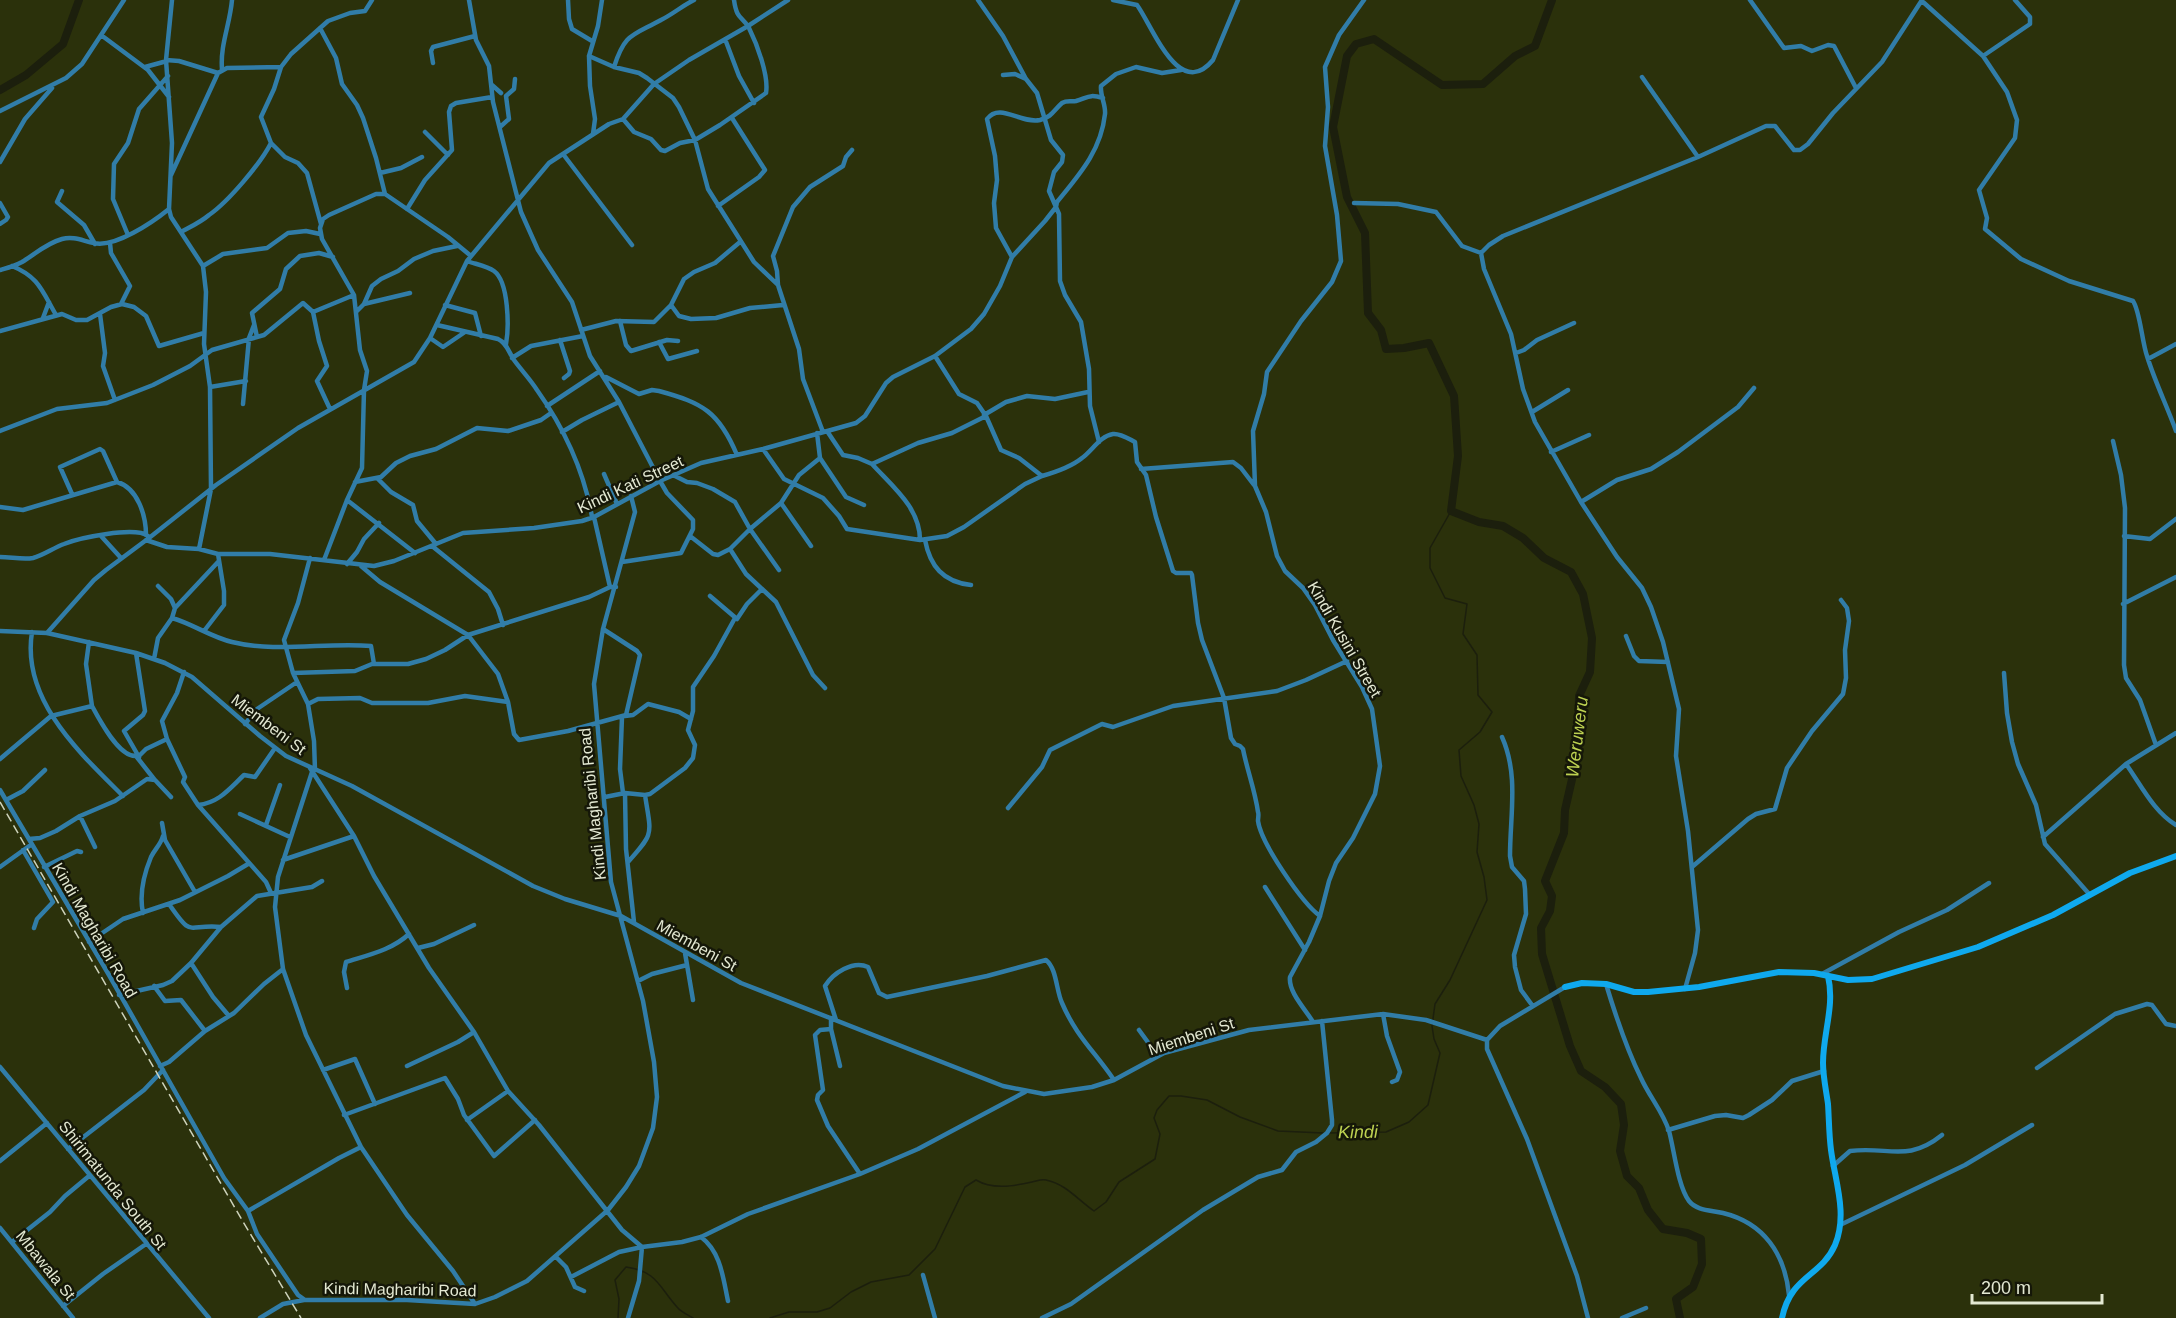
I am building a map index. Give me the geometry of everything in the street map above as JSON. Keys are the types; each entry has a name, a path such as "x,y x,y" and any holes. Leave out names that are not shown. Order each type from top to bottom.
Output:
{"street":[{"path":"0,111 54,85 82,64 124,0"},
{"path":"172,0 166,61 172,143 169,209 171,217 203,266 206,292 204,333 210,387 211,489 199,549"},
{"path":"170,177 220,71 232,0"},
{"path":"321,224 307,173 298,163 285,158 271,143 261,119 281,67 294,50 332,20 350,13 365,11 372,0"},
{"path":"469,0 475,36 489,66 492,95 520,212 533,241 572,302 590,356 619,402 660,481 667,493 693,520 690,536 678,554 622,562"},
{"path":"568,0 572,29 592,41"},
{"path":"594,134 595,119 590,86 589,56 598,26 602,0"},
{"path":"614,67 621,48 631,35 663,20 694,0"},
{"path":"623,119 634,132 651,139 663,151 680,142 695,140 732,118 766,93 767,85 761,60 748,26 738,16 734,0"},
{"path":"47,633 94,580 211,489 298,428 414,362 437,325 469,259 549,163 609,124 623,119 654,84 689,60 788,0"},
{"path":"978,0 1003,36 1026,80 1037,93 1051,140 1063,155 1062,162 1055,170 1049,188 1059,214 1060,280 1065,295 1082,322 1089,369 1088,392 1099,442"},
{"path":"1113,0 1137,5 1164,50 1181,70"},
{"path":"1103,98 1088,95 1074,102 1067,101 1061,104 1052,115 1030,122 1007,113 997,112 991,114 987,119 995,156 997,180 994,203 996,228 1012,257 1056,207 1059,199 1085,167 1097,145 1105,113 1103,98 1101,86 1125,69 1141,66 1162,73 1181,70 1194,73 1208,67 1238,0"},
{"name":"Kindi Kusini Street","path":"1313,1022 1289,982 1293,969 1305,950 1320,916 1336,863 1358,829 1376,794 1379,778 1378,745 1372,710 1356,676 1304,588 1282,566 1266,512 1255,486 1253,431 1265,390 1266,374 1332,282 1341,261 1337,215 1325,146 1328,107 1325,67 1339,35 1364,0"},
{"path":"1750,0 1784,48 1801,46 1810,51 1828,45 1834,46 1856,88"},
{"path":"1481,253 1503,236 1772,125 1778,129 1792,149 1800,150 1877,68 1922,0 1983,56 2007,92 2018,124 2015,138 1979,190 1987,218 1984,228 2021,259 2069,281 2133,301 2137,309 2148,359 2176,431"},
{"path":"1983,56 2030,24 2030,17 2015,0"},
{"path":"320,28 336,58 342,84 357,105 371,138 385,194"},
{"path":"101,35 152,73 159,87 169,98"},
{"path":"433,63 431,51 433,47 475,36"},
{"path":"725,39 739,76 754,103"},
{"path":"589,56 614,67 639,74 676,103 695,140 705,180 718,206 759,269 778,285"},
{"path":"145,67 166,61 220,71 281,67"},
{"path":"1003,75 1015,74 1026,80"},
{"path":"128,235 113,199 114,164 128,143 139,109 168,76"},
{"path":"1642,77 1698,157"},
{"path":"408,209 425,180 448,155 452,147 450,107 456,103 507,93 514,89 515,79"},
{"path":"0,162 25,119 54,85"},
{"path":"492,85 501,93"},
{"path":"500,127 509,119 507,93"},
{"path":"718,206 759,177 765,170 732,118"},
{"path":"425,132 448,155"},
{"path":"180,232 219,207 260,160 271,143"},
{"path":"852,150 843,166 810,187 793,207 773,256 783,304 799,349 803,379 823,432 843,456 858,458 872,464 912,508 936,570 950,580 971,585"},
{"path":"563,154 632,244"},
{"path":"380,173 401,168 422,157"},
{"path":"62,191 57,202 84,225 95,244"},
{"path":"375,383 367,371 360,350 354,297 320,234 324,218 376,194 385,194 408,209 448,237 469,259 494,271 501,282 508,316 506,345"},
{"path":"0,203 8,217 0,224"},
{"path":"1354,203 1398,204 1437,212 1462,246 1481,253"},
{"path":"0,270 12,266 63,238 80,239 95,244 110,243 128,235 169,209"},
{"path":"203,266 228,253 259,251 267,248 288,233 306,231 320,234"},
{"path":"581,330 602,323 620,321 654,322 671,305 684,279 715,263 740,242"},
{"path":"110,243 111,253 130,286 121,304"},
{"path":"356,312 376,283 398,271 409,261 433,251 457,246"},
{"path":"257,337 252,313 280,289 286,269 300,256 319,253 333,257"},
{"path":"1481,253 1484,269 1504,316 1516,353 1523,389 1551,452 1617,557 1641,588 1659,627 1679,710 1676,756 1692,867 1697,942 1685,989"},
{"name":"Kindi Kati Street","path":"0,557 32,558 63,544 134,532 167,547 199,549 219,554 270,554 361,566 383,564 463,533 559,526 593,517 660,481 701,463 849,426 861,420 893,376 935,356 971,329 984,314 1000,286 1012,257"},
{"path":"12,266 30,275 56,315"},
{"path":"313,312 354,297 365,302 410,293"},
{"path":"43,318 49,302"},
{"path":"0,431 57,409 97,405 116,400 169,377 190,366 212,350 266,333 303,303 313,312 318,341 327,366 317,381 330,409"},
{"path":"0,331 56,315 66,315 82,321 121,304 134,307 146,316 159,346 204,333"},
{"path":"671,305 679,316 691,319 716,318 745,309 783,304"},
{"path":"445,305 475,313 481,336"},
{"path":"100,314 105,353 104,366 116,400"},
{"path":"620,321 626,345 632,351 659,342 678,341"},
{"path":"1516,353 1537,340 1574,323"},
{"path":"243,404 249,338 254,325"},
{"path":"437,325 498,339 506,345 512,358 547,406 579,466 610,587"},
{"path":"430,338 443,347 465,332"},
{"path":"512,358 526,347 583,336"},
{"path":"560,340 570,372 564,378"},
{"path":"659,342 668,358 697,351"},
{"path":"2148,359 2176,344"},
{"path":"935,356 959,394 975,401 985,415 1001,450 1019,458 1042,476"},
{"path":"324,560 347,500 360,474 367,371"},
{"path":"547,406 600,371"},
{"path":"604,377 639,394 648,390 659,391 702,406 722,424 737,455"},
{"path":"210,387 246,381"},
{"path":"1581,502 1617,480 1651,470 1738,407 1754,388"},
{"path":"1532,412 1568,390"},
{"path":"872,464 918,443 952,433 1006,402 1027,396 1055,399 1088,392"},
{"path":"562,432 619,402"},
{"path":"355,482 377,478 410,456 436,449 477,428 508,431 541,420 551,413"},
{"path":"823,432 820,458 846,498 864,505"},
{"path":"763,449 778,474 793,485 823,498 847,529 923,540 954,533 1025,484 1079,460 1099,442 1114,434 1135,442 1135,457 1148,482 1156,518 1173,571 1192,575 1202,640 1224,698 1231,738 1243,749 1259,824 1272,853 1287,877 1305,902 1320,916"},
{"path":"1551,452 1589,435"},
{"path":"2113,441 2121,474 2125,508 2124,665 2126,678 2140,700 2156,745"},
{"path":"72,494 59,468 100,449 117,482 129,489 138,502 144,516 147,538"},
{"path":"690,536 713,554 718,555 730,549 781,503 799,475 820,458"},
{"path":"1141,469 1233,462 1241,468 1255,486"},
{"path":"604,474 616,504"},
{"path":"675,476 713,489 738,506 750,529 779,570"},
{"path":"377,478 391,492 413,505 417,520 434,545 489,592 498,609 503,626"},
{"path":"0,507 23,510 117,482"},
{"name":"Kindi Magharibi Road","path":"0,790 224,1178 248,1212 263,1243 292,1289 305,1300 407,1300 475,1304 495,1297 526,1281 608,1210 639,1166 653,1128 656,1112 654,1062 638,981 611,882 605,797 596,722 595,671 603,628 635,512 631,496"},
{"path":"347,500 415,553"},
{"path":"781,503 811,546"},
{"path":"2124,536 2151,539 2176,519"},
{"path":"347,564 357,552 360,544 379,523"},
{"path":"101,536 121,558"},
{"path":"730,549 741,567 780,607 785,622 813,675 825,688"},
{"path":"204,632 224,605 219,554"},
{"path":"310,558 298,603 285,637 293,672 308,704 314,741 312,770 274,893 283,969 306,1035 361,1147 407,1215 453,1271 475,1304"},
{"path":"175,608 219,562"},
{"path":"361,566 380,582 468,635 498,674 508,702 514,734 519,740 633,715 648,704 679,712 691,719"},
{"path":"2123,604 2176,577"},
{"path":"154,659 158,638 172,618 175,608 174,602 158,586"},
{"path":"293,672 355,672 374,664 398,665 426,659 468,635 503,626 589,597 610,587 616,587"},
{"path":"605,797 624,793 650,794 686,768 693,758 695,746 688,730 693,687 714,656 735,618 739,617 747,604 762,589"},
{"path":"710,596 735,618"},
{"path":"1692,867 1748,819 1756,814 1775,809 1787,768 1812,731 1843,694 1849,621 1847,608 1840,600"},
{"path":"172,618 234,643 286,646 371,646 374,664"},
{"path":"603,628 640,655 623,716 620,769 634,922"},
{"name":"Miembeni St","path":"0,631 47,633 89,642 136,653 184,672 274,748 312,770 352,786 552,895 621,916 741,983 1003,1086 1044,1094 1092,1087 1114,1080 1158,1056 1249,1030 1383,1014 1426,1020 1487,1040"},
{"path":"32,632 30,643 34,668 51,716 68,738 123,796"},
{"path":"1626,636 1634,656 1639,661 1668,662"},
{"path":"89,642 87,673 93,706 121,750 127,755 139,758"},
{"path":"136,653 145,711 124,731 139,758 171,797"},
{"path":"1008,808 1042,767 1052,748 1101,724 1113,728 1158,710 1289,687 1347,661"},
{"path":"184,672 177,693 163,719 167,738 185,777 183,782 198,805 274,893"},
{"path":"2004,673 2012,742 2018,764 2036,805 2048,850 2090,895"},
{"path":"245,724 257,709 297,682"},
{"path":"308,704 318,699 360,698 372,703 434,703 447,698 465,696 508,702"},
{"path":"0,759 51,716 93,706"},
{"path":"2043,837 2126,764 2176,733"},
{"path":"1502,737 1511,765 1513,781 1510,856 1512,867 1525,885 1526,914 1514,955 1515,967 1521,990 1532,1005"},
{"path":"139,758 146,750 167,738"},
{"path":"198,805 214,801 244,775 255,777 274,748"},
{"path":"2126,764 2152,802 2167,819 2176,825"},
{"path":"6,800 23,791 45,770"},
{"path":"312,770 354,836 374,876 429,968 474,1032 508,1091 535,1120 622,1230 642,1247"},
{"path":"29,839 45,836 80,816 123,796 147,779 155,780"},
{"path":"266,825 280,785"},
{"path":"628,862 648,839 650,833 645,795"},
{"path":"240,814 290,837"},
{"path":"80,816 95,847"},
{"path":"162,823 163,836 195,892"},
{"path":"143,913 141,893 151,857 163,836"},
{"path":"283,860 354,836"},
{"path":"0,867 32,844"},
{"path":"23,850 53,902 37,919 33,928"},
{"path":"44,867 77,851 81,852"},
{"path":"1588,1318 1566,1245 1521,1122 1488,1055 1487,1040 1500,1026 1565,987 1582,982 1606,984 1634,992 1685,989 1779,972 1825,975 1848,980 1872,979 1941,959 2019,930 2130,873 2176,856"},
{"path":"89,942 123,920 169,904 248,864"},
{"path":"119,995 172,981 220,927 257,896 312,887 322,881"},
{"path":"1825,975 1899,933 1947,910 1989,883"},
{"path":"1264,887 1305,950"},
{"path":"169,904 182,923 189,928 220,927"},
{"path":"418,948 434,944 474,925"},
{"path":"347,988 344,972 346,963 372,955 402,941 409,934"},
{"path":"685,952 693,1000"},
{"path":"840,1066 831,1029 833,1019 825,986 838,971 861,965 868,967 879,993 887,997 987,976 1046,960 1051,965 1058,994 1075,1030 1114,1080"},
{"path":"190,963 229,1016"},
{"path":"638,981 652,974 687,965"},
{"path":"68,1149 144,1090 162,1068 206,1031 229,1016 283,969"},
{"path":"1782,1318 1789,1295 1830,1253 1835,1245 1840,1226 1839,1192 1833,1166 1824,1071 1824,1052 1832,995 1825,975"},
{"path":"1606,984 1631,1056 1668,1130 1683,1187 1689,1200 1698,1208 1739,1218 1768,1240 1775,1248 1785,1269 1789,1295"},
{"path":"154,986 165,1001 182,1000 206,1031"},
{"path":"2037,1068 2115,1014 2147,1004 2152,1005 2166,1024 2176,1026"},
{"path":"1383,1014 1387,1036 1400,1072 1397,1080 1392,1082"},
{"path":"1042,1318 1071,1304 1203,1210 1258,1177 1282,1170 1296,1152 1316,1142 1327,1133 1332,1120 1322,1021"},
{"path":"831,1029 820,1030 814,1035 823,1090 817,1100 828,1126 860,1174"},
{"path":"1139,1030 1158,1056"},
{"path":"408,1066 474,1032"},
{"path":"323,1070 355,1059 375,1104"},
{"name":"Shirimatunda South St","path":"0,1067 209,1318"},
{"path":"1668,1130 1715,1116 1743,1118 1772,1100 1792,1081 1824,1071"},
{"path":"344,1115 445,1078 467,1120 494,1156 535,1120"},
{"path":"467,1120 508,1091"},
{"path":"571,1278 619,1252 701,1237 748,1214 860,1174 918,1149 1025,1092"},
{"path":"0,1161 47,1123"},
{"path":"1840,1226 1957,1170 2032,1125"},
{"path":"1833,1166 1850,1151 1912,1152 1929,1146 1942,1135"},
{"path":"248,1212 361,1147"},
{"path":"12,1242 50,1212 89,1176"},
{"name":"Mbawala St","path":"0,1228 73,1318"},
{"path":"701,1237 713,1248 717,1256 729,1301"},
{"path":"63,1306 146,1244"},
{"path":"628,1318 639,1281 642,1247"},
{"path":"556,1257 566,1267 577,1289 584,1291"},
{"path":"923,1275 935,1318"},
{"path":"260,1318 279,1307 305,1300"},
{"path":"1622,1318 1646,1308"}],"waterway":[{"path":"0,90 26,75 63,44 79,0"},
{"name":"Weruweru","path":"1552,0 1535,46 1515,56 1483,84 1442,85 1374,39 1356,44 1347,56 1333,127 1347,197 1365,233 1368,313 1381,330 1386,349 1429,343 1454,396 1458,456 1451,511 1479,522 1503,526 1523,538 1544,558 1571,572 1583,594 1592,638 1590,672 1579,696 1578,753 1565,810 1564,833 1545,881 1552,896 1550,911 1541,928 1542,954 1570,1046 1581,1071 1605,1087 1621,1104 1624,1125 1620,1151 1627,1176 1639,1188 1648,1210 1663,1229 1687,1233 1701,1239 1702,1264 1693,1287 1676,1299 1680,1318"},
{"name":"Kindi","path":"1328,1133 1386,1132 1409,1122 1428,1105 1440,1053 1432,1026 1435,1004 1450,980 1487,900 1477,852 1479,824 1474,805 1461,776 1459,750 1480,732 1492,712 1478,695 1477,655 1463,634 1467,604 1445,598 1430,568 1430,548 1451,511"},
{"name":"Kindi","path":"770,1318 789,1312 817,1312 830,1308 851,1292 871,1282 909,1275 935,1249 965,1187 976,1180 989,1185 1003,1186 1046,1180 1066,1189 1094,1211 1106,1202 1119,1182 1155,1159 1160,1134 1154,1118 1157,1110 1169,1096 1207,1100 1240,1117 1278,1131 1323,1133"},
{"name":"Kindi","path":"618,1318 619,1299 615,1280 626,1267 651,1276 679,1309 693,1318"}],"railway":[{"path":"0,802 301,1318"}]}
